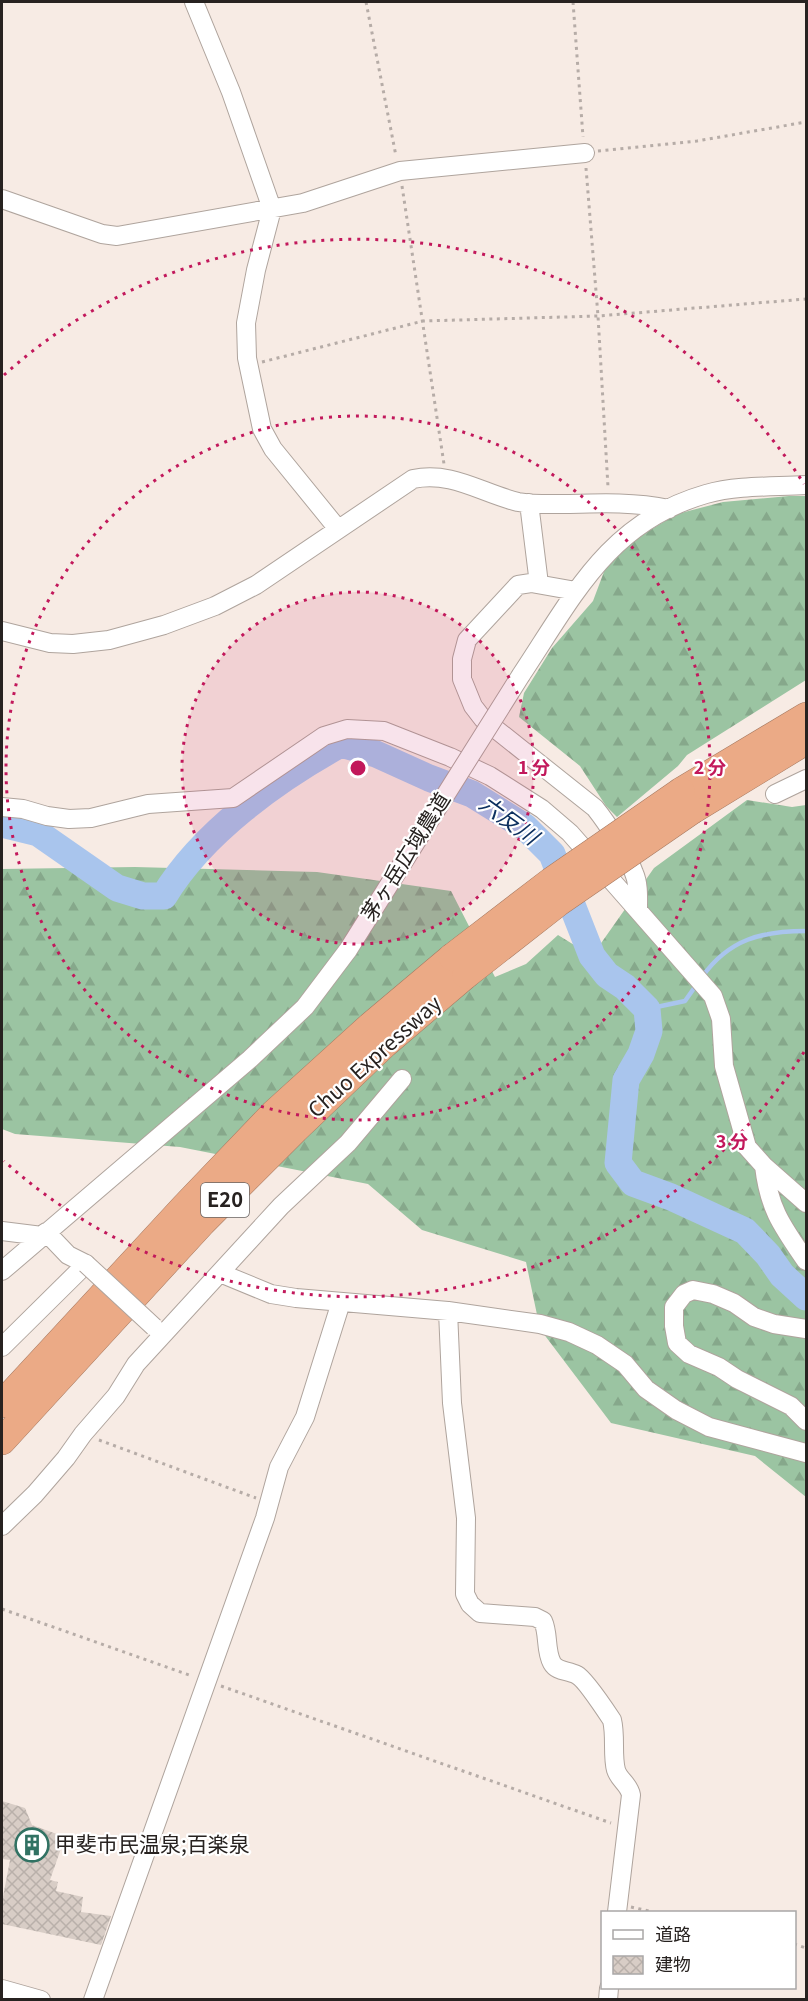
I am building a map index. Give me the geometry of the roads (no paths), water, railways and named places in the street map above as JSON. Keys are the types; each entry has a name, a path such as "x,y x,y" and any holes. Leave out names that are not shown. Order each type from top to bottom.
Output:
{"highway":[{"name":"Chuo Expressway","path":"2,1404 274,1113 370,1026 558,903 687,800 807,716"},
{"name":"Chuo Expressway","path":"687,800 807,741"},
{"name":"Chuo Expressway","path":"2,1441 210,1214 385,1044 459,966"}],"street":[{"path":"194,2 231,92 272,209 256,270 246,323 249,365 262,429 273,448 338,529"},
{"path":"2,199 102,234 117,236 303,203 400,171 585,153"},
{"path":"2,632 50,643 73,644 109,640 164,625 215,606 256,585 413,479 429,475 446,477 498,496 529,503 640,503 669,509"},
{"name":"茅ヶ岳広域農道","path":"2,1271 250,1059 305,1007 348,950 587,574 618,540 647,519 706,494 739,489 807,485"},
{"path":"529,503 539,584"},
{"path":"576,591 539,584 518,585 467,640 462,659 462,679 467,695 483,719 595,808 605,821 634,872 638,889 638,910"},
{"path":"2,807 69,819 92,818 148,804 233,798 324,736 347,729 384,731 450,757 490,776 542,809 570,833 713,996 721,1019 724,1066 747,1147 764,1166 807,1203"},
{"path":"775,794 807,779"},
{"path":"2,1526 35,1494 116,1396 158,1332 220,1273 280,1206 348,1143 402,1078"},
{"path":"764,1166 767,1191 777,1217 807,1261"},
{"path":"2,1231 44,1234 68,1255 86,1264 158,1332"},
{"path":"2,1347 86,1264"},
{"path":"220,1273 271,1294 447,1311 540,1324 569,1332 597,1345 625,1364 646,1389 676,1410 709,1427 807,1454"},
{"path":"807,1329 774,1324 754,1317 734,1303 713,1294 693,1290 684,1294 674,1307 677,1343 689,1354 719,1366 737,1379 791,1406 807,1420"},
{"path":"93,2000 207,1682 269,1503 279,1467 305,1417 341,1302"},
{"path":"447,1311 452,1403 466,1518 465,1594 470,1604 480,1613 536,1617 543,1621 553,1665 559,1670 579,1675 612,1720 615,1729 616,1770 630,1788 631,1795 618,1908"},
{"path":"2,1989 41,2000"}],"waterway":[{"name":"六反川","path":"2,824 38,833 117,888 143,896 164,896 180,873 220,829 267,791 341,744 376,754 472,794 525,827 552,854 592,956 607,975 625,987 647,1009 649,1031 641,1054 626,1080 618,1163 633,1183 671,1197 745,1231 768,1255 782,1275 806,1297"},
{"path":"702,977 723,954 748,940 775,933 806,931"},
{"path":"647,1009 685,1001 697,984"}],"place":[{"name":"甲斐市民温泉;百楽泉","path":"32,1845"}]}
